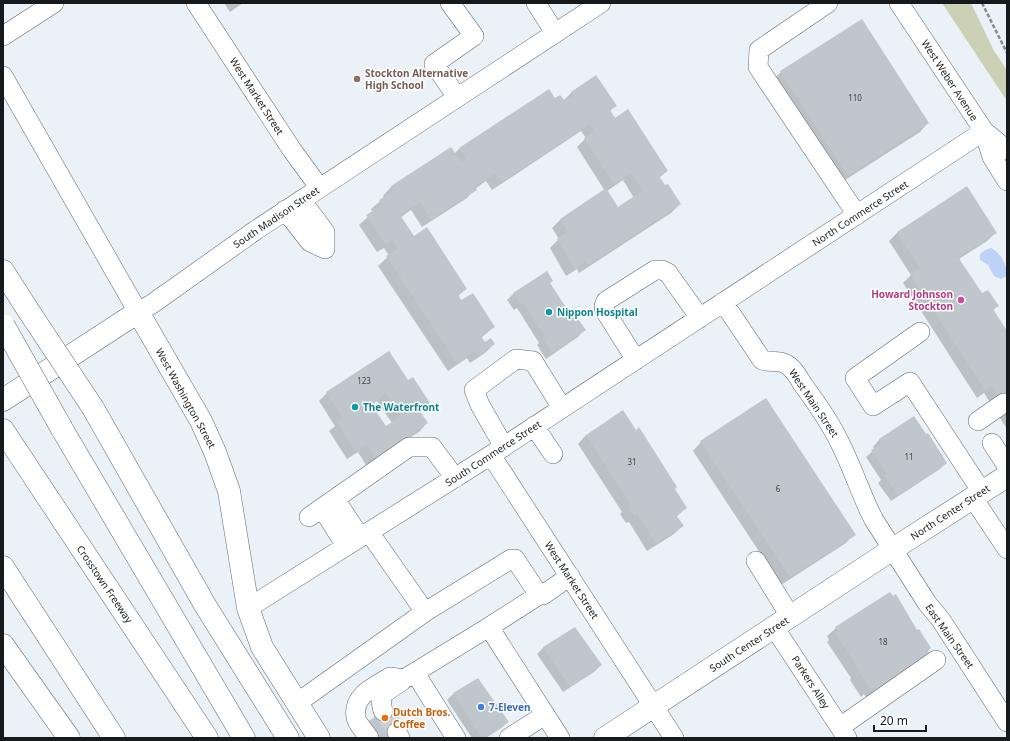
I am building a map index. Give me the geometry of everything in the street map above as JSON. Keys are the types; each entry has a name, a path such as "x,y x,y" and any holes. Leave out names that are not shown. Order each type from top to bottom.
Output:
{"main road":[{"path":"3,272 93,408 205,604 288,738"},
{"name":"South Madison Street","path":"3,400 138,312"},
{"name":"West Washington Street","path":"138,312 216,452 229,491 248,608 262,648 319,738"},
{"path":"3,326 244,738"},
{"name":"Crosstown Freeway","path":"3,430 207,738"},
{"name":"North Center Street","path":"892,549 1007,476"},
{"name":"South Center Street","path":"605,738 892,549"},
{"path":"3,567 114,738"},
{"path":"3,645 69,738"}],"street":[{"path":"3,36 54,3"},
{"name":"West Market Street","path":"196,3 292,150 319,187"},
{"path":"450,3 474,36 434,64 457,97"},
{"path":"536,3 553,34"},
{"name":"South Madison Street","path":"138,312 152,304 319,187 601,3"},
{"path":"828,3 759,50 758,68 857,215"},
{"name":"West Weber Avenue","path":"900,3 984,131 1007,150"},
{"name":"West Washington Street","path":"3,76 138,312"},
{"path":"984,131 992,157 1007,181"},
{"name":"North Commerce Street","path":"730,298 984,131"},
{"path":"285,210 310,242 325,249 325,232 301,200"},
{"path":"636,360 605,312 604,306 606,302 655,270 662,270 668,273 700,318"},
{"name":"South Commerce Street","path":"248,608 497,451 730,298"},
{"name":"West Main Street","path":"730,298 762,360 787,364 811,396 834,432 850,464 869,510 892,549"},
{"path":"920,332 855,378 873,406 910,382 978,495 1007,549"},
{"name":"West Market Street","path":"562,408 532,361 516,359 474,390 497,451 570,576 674,738"},
{"path":"978,421 1004,403"},
{"path":"534,426 553,454"},
{"path":"992,443 1007,466"},
{"path":"425,612 358,538 322,508 409,447 432,447 455,478"},
{"name":"East Main Street","path":"892,549 927,603 941,620 1007,722"},
{"path":"297,703 425,612 511,559 515,559 539,595"},
{"name":"Parkers Alley","path":"756,561 782,622 843,732"},
{"path":"383,711 381,702 384,693 539,595 543,595 570,576"},
{"path":"489,627 560,738"},
{"path":"843,732 936,660"},
{"path":"369,738 356,717 357,704 362,695 390,677 410,676"},
{"path":"410,676 456,738"},
{"path":"509,738 545,714"}],"path":[{"path":"982,3 1007,53"}],"green space":[{"path":"942,3 971,3 994,51 1007,70 1007,101"}],"water":[{"path":"991,248 998,253 1006,268 1007,276 1001,279 994,276 988,265 980,260 980,254"}],"building":[{"path":"862,19 929,123 848,176 780,71"},
{"path":"596,75 617,106 610,110 615,118 628,109 668,171 659,176 665,185 668,184 681,204 588,265 586,261 575,269 557,239 568,232 560,219 606,188 618,207 643,190 631,173 614,184 584,138 595,131 590,124 501,182 495,174 475,187 477,190 431,219 420,202 400,215 414,236 427,227 467,289 458,294 461,300 473,293 495,327 481,336 485,342 491,338 495,344 478,355 475,351 457,363 386,256 398,249 393,240 386,245 366,215 382,205 379,200 393,191 391,186 451,147 461,162 466,159 459,148 549,89 555,98 560,95 565,101 574,95 571,92"},
{"name":"Howard Johnson Stockton","path":"967,186 997,233 958,257 982,293 988,290 999,306 993,309 1007,331 1007,408 992,386 985,390 910,274 920,268 897,232"},
{"name":"Nippon Hospital","path":"547,271 553,281 550,283 575,321 578,319 586,330 552,353 543,338 545,336 523,303 521,305 513,293"},
{"name":"The Waterfront","path":"389,351 408,380 413,377 430,403 419,410 428,423 375,458 367,444 356,452 337,422 343,418 326,392","holes":["386,393 401,416 386,426 371,404"]},
{"path":"766,398 856,535 790,577 700,441"},
{"path":"623,410 636,430 639,427 677,487 675,489 687,508 676,515 684,526 656,543 637,514 634,516 628,505 630,504 586,435"},
{"path":"914,416 926,434 928,433 947,463 898,496 884,475 887,474 871,450 881,444 879,439"},
{"path":"890,592 893,596 896,594 917,630 919,629 931,648 928,651 930,654 875,690 873,687 870,689 858,670 859,669 835,633 838,631 835,627"},
{"path":"575,627 602,665 570,687 543,647"},
{"name":"7-Eleven","path":"478,678 509,722 484,738 482,738 453,693"},
{"name":"Dutch Bros. Coffee","path":"390,707 403,728 388,738 372,738 364,724"}],"tunnel":[{"path":"383,711 397,732"}],"place":[{"name":"Stockton Alternative High School","path":"357,79"},
{"name":"Howard Johnson Stockton","path":"961,300"},
{"name":"Nippon Hospital","path":"549,312"},
{"name":"The Waterfront","path":"355,407"},
{"name":"7-Eleven","path":"481,707"},
{"name":"Dutch Bros. Coffee","path":"385,718"}]}
